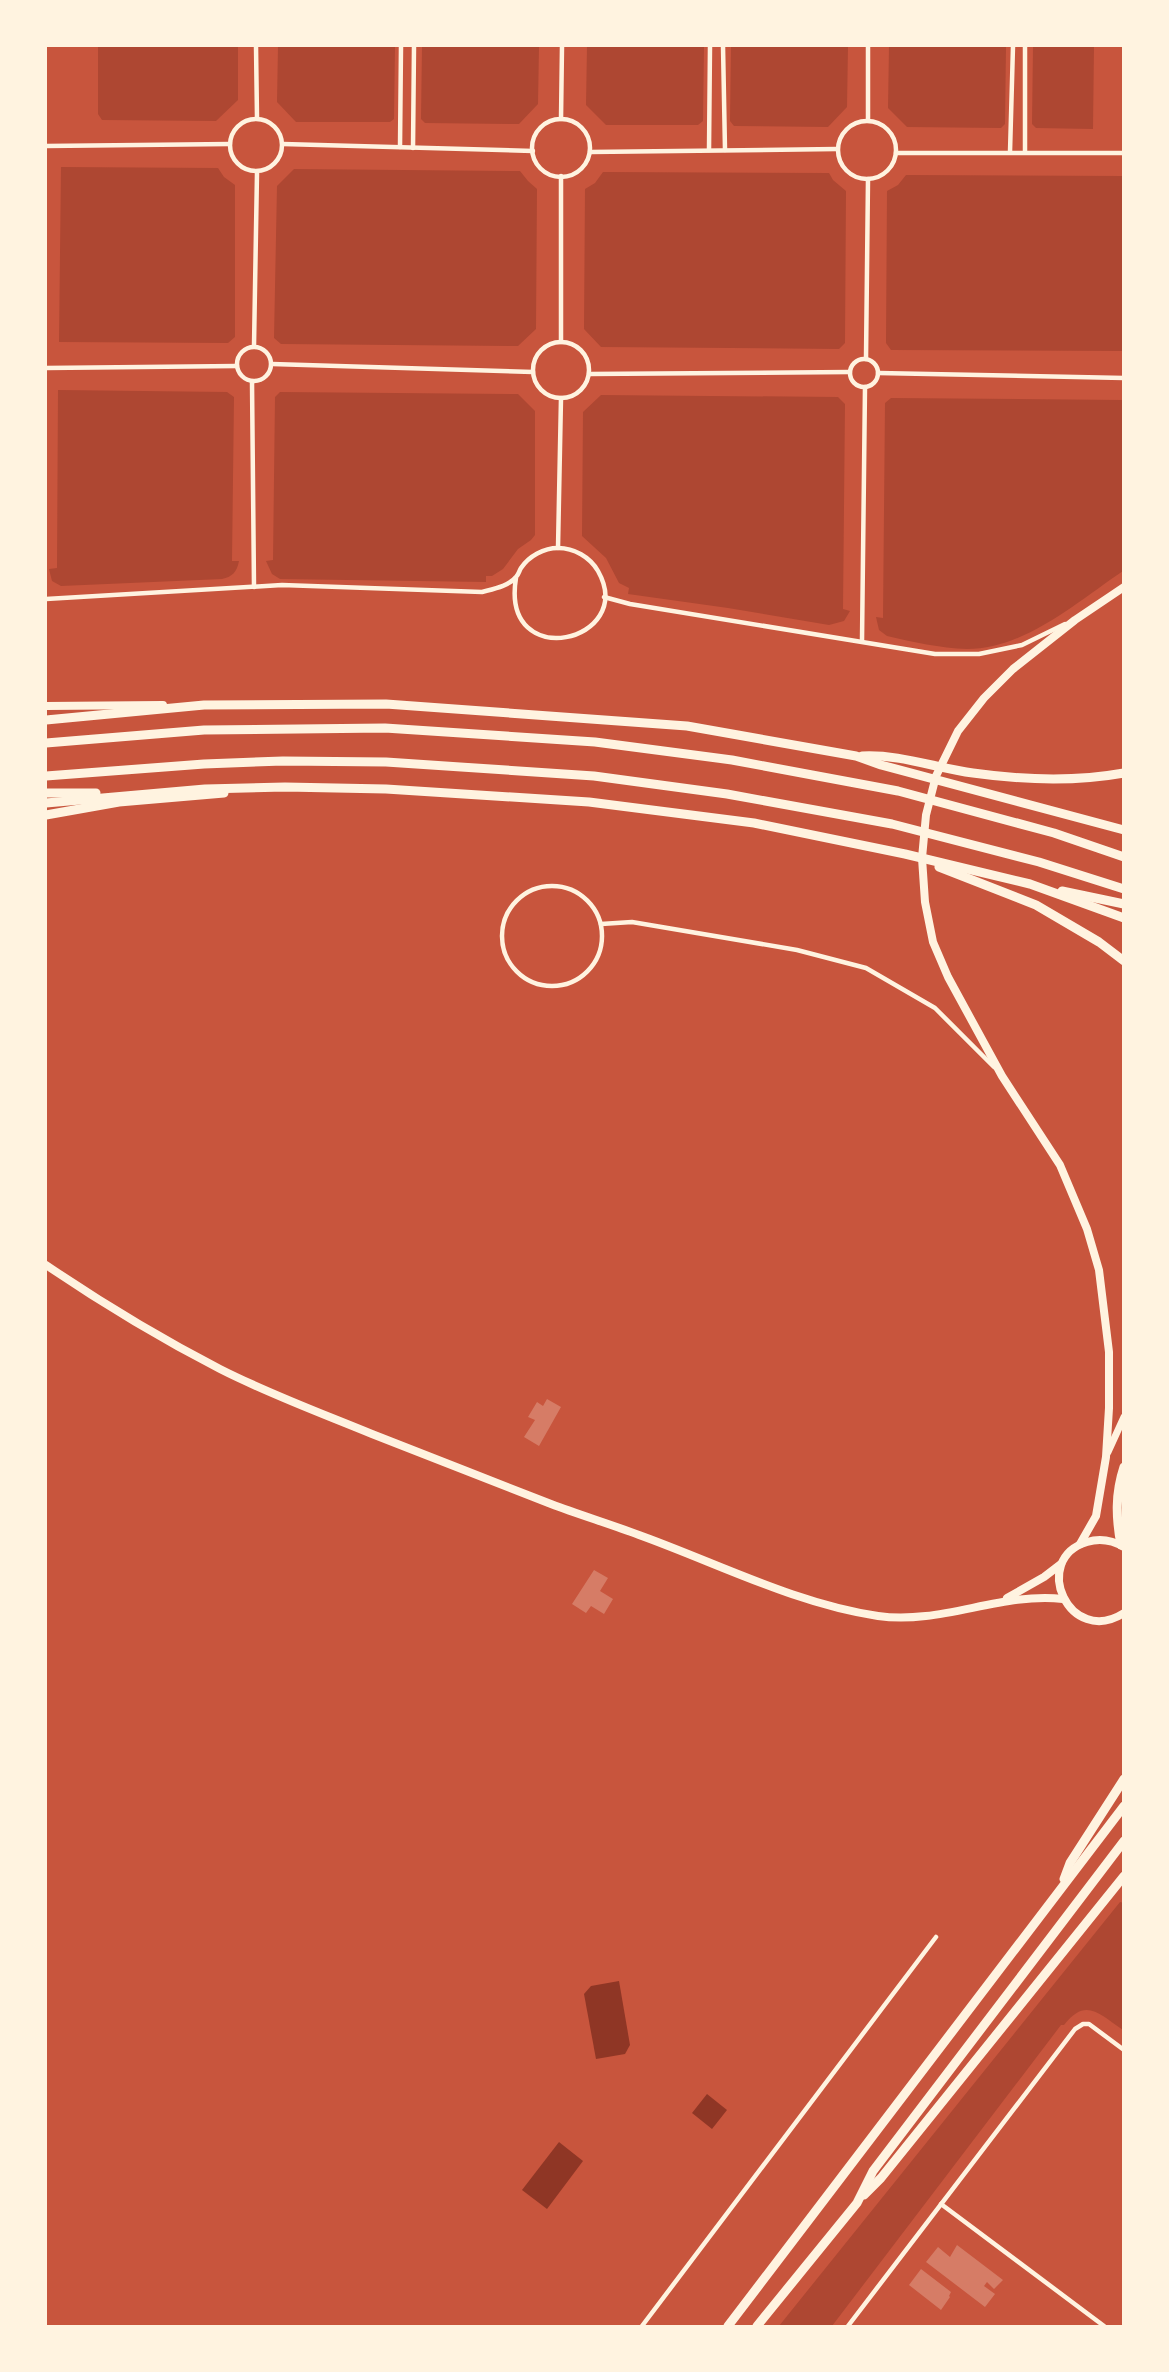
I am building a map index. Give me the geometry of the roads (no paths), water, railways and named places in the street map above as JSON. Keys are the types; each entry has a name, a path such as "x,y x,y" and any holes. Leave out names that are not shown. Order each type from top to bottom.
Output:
{"highway":[{"path":"46,720 204,705 386,704 687,726 856,756 1124,830"},
{"path":"46,743 204,730 385,728 596,741 732,760 898,791 1054,834 1124,857"},
{"path":"856,756 880,755 972,773 1035,780 1124,773"},
{"path":"46,776 204,764 308,761 386,762 594,776 727,794 892,824 1040,862 1124,889"},
{"path":"46,815 119,802 285,787"},
{"path":"46,793 285,787 386,789 589,802 754,822 1124,904"},
{"path":"46,803 152,792"},
{"path":"905,854 1036,905 1099,942 1124,961"},
{"path":"1030,884 1124,918"},
{"path":"1122,1546 1116,1519 1118,1485 1124,1467"},
{"path":"1061,1888 1070,1863 1124,1779"},
{"path":"728,2326 1124,1806"},
{"path":"857,2203 873,2171 1124,1841"},
{"path":"757,2326 857,2203 889,2168 1124,1876"}],"main road":[{"path":"1080,1544 1096,1516 1106,1457 1109,1352 1098,1270 1087,1229 1060,1165 1002,1076 948,977 933,942 925,902 922,858 926,815 936,776 958,731 984,698 1013,669 1075,620 1124,587"},
{"path":"46,706 204,705"},
{"path":"46,1265 156,1335 223,1370 310,1409 554,1506 658,1542 777,1588 842,1609 902,1618 958,1612 1033,1597 1063,1600"},
{"path":"1106,1457 1124,1417"},
{"path":"998,1602 1024,1590 1062,1563 1080,1544 1096,1539 1109,1540 1122,1546"},
{"path":"1062,1563 1059,1587 1063,1600 1071,1610 1092,1620 1110,1620 1124,1613"}],"street":[{"path":"256,46 257,118"},
{"path":"400,148 401,46"},
{"path":"413,148 415,46"},
{"path":"561,118 562,46"},
{"path":"709,150 710,46"},
{"path":"723,46 725,150"},
{"path":"868,46 868,120"},
{"path":"1010,152 1013,46"},
{"path":"1025,152 1026,46"},
{"path":"248,118 257,118 268,121 275,128 282,137 283,144 279,158 272,166 257,173 242,168 235,160 230,144 233,132 239,124 248,118"},
{"path":"561,118 580,125 590,142 590,152 583,167 577,172 561,176 545,172 535,159 533,151 535,135 540,128 561,118"},
{"path":"868,120 887,128 894,139 896,153 887,171 868,179 849,173 840,162 837,149 844,130 855,122 868,120"},
{"path":"46,146 230,144"},
{"path":"283,144 533,151"},
{"path":"590,152 837,149"},
{"path":"896,153 1124,153"},
{"path":"254,346 257,173"},
{"path":"561,176 561,342"},
{"path":"866,359 868,179"},
{"path":"561,342 570,344 585,355 589,374 583,388 576,394 561,398 545,393 535,381 533,372 534,363 544,348 561,342"},
{"path":"254,346 266,352 272,364 266,377 253,382 244,378 236,366 243,350 254,346"},
{"path":"866,359 874,362 878,373 873,383 865,387 856,384 850,372 854,363 866,359"},
{"path":"272,364 533,372"},
{"path":"46,368 236,366"},
{"path":"589,374 850,372"},
{"path":"878,373 1124,378"},
{"path":"253,382 254,587"},
{"path":"862,640 865,387"},
{"path":"558,548 561,398"},
{"path":"558,548 573,550 592,563 603,582 604,597 597,618 581,634 566,639 551,639 536,633 524,623 516,609 513,594 522,566 532,556 558,548"},
{"path":"46,599 282,585 482,592 516,578"},
{"path":"604,597 630,604 935,654 979,654 1022,645 1075,620"},
{"path":"559,886 573,890 586,899 601,924 602,941 598,958 589,972 575,982 559,987 541,986 526,980 513,969 504,954 501,937 503,920 519,897 531,890 559,886"},
{"path":"601,924 646,924 797,950 866,968 935,1008 1002,1076"},
{"path":"642,2326 936,1937"},
{"path":"848,2326 1075,2029 1083,2024 1094,2027 1124,2050"},
{"path":"942,2204 1104,2326"}]}
